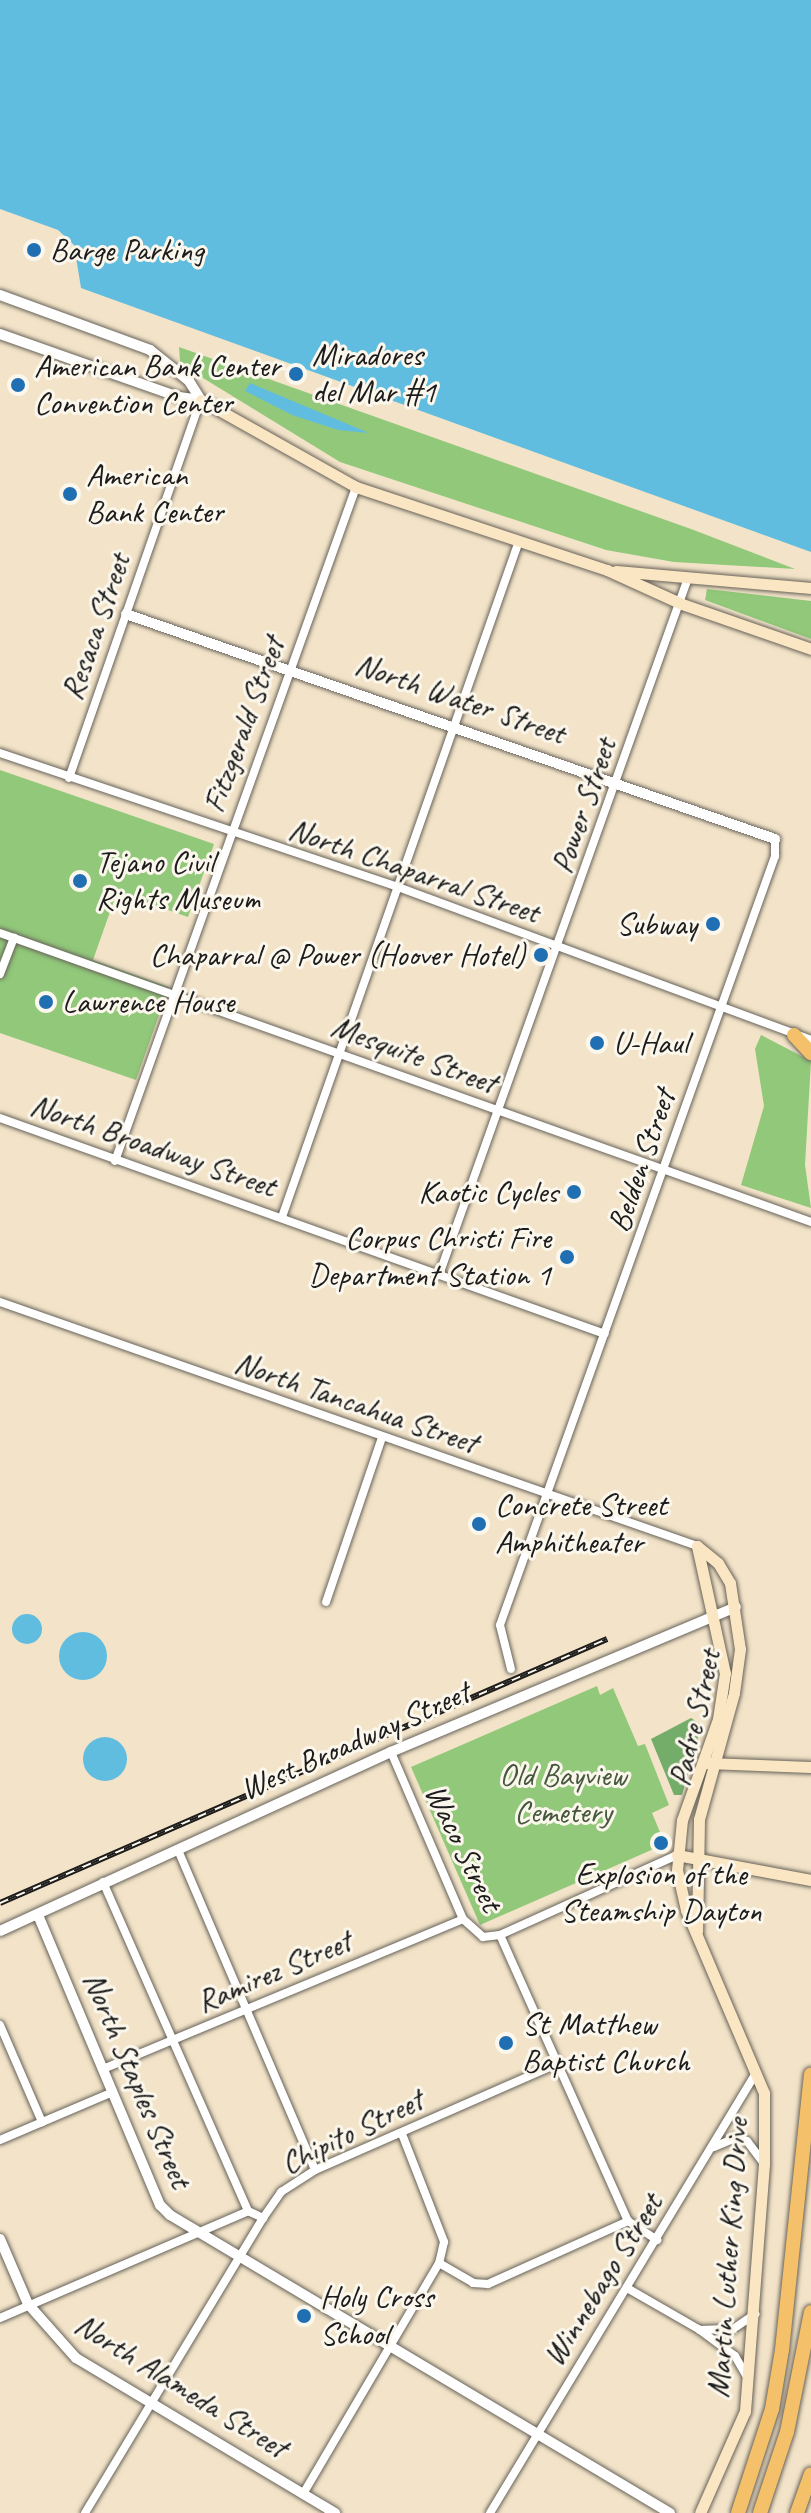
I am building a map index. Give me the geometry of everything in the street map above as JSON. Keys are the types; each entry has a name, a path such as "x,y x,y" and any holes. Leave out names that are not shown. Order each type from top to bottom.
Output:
{"highway":[{"path":"794,1035 811,1053"},
{"path":"738,2513 772,2409 780,2364 811,2075"},
{"path":"760,2513 787,2432 811,2312"},
{"path":"797,2513 811,2474"}],"main road":[{"path":"201,400 356,487 518,544 607,570 682,604 811,649"},
{"path":"607,570 688,578 748,578 811,588"},
{"name":"Padre Street","path":"697,1546 724,1570 736,1607 737,1672 707,1763 682,1820 677,1855 680,1890 764,2093"},
{"name":"Padre Street","path":"697,1546 725,1673 707,1763 697,1856 697,1936"},
{"path":"707,1763 811,1767"},
{"path":"677,1855 697,1856 811,1880"},
{"name":"Martin Luther King Drive","path":"700,2513 726,2464 748,2388 764,2164 764,2093"}],"street":[{"path":"0,295 150,350 189,381 201,400"},
{"path":"0,334 179,397 201,400"},
{"name":"Resaca Street","path":"69,778 201,400"},
{"name":"Fitzgerald Street","path":"115,1161 356,487"},
{"path":"282,1217 518,544"},
{"name":"Power Street","path":"439,1275 560,948 682,604 688,578"},
{"name":"North Water Street","path":"126,614 618,781 775,839"},
{"name":"North Chaparral Street","path":"0,753 398,887 811,1040"},
{"name":"Belden Street","path":"511,1669 499,1638 500,1625 775,856 775,839"},
{"name":"Mesquite Street","path":"0,933 811,1222"},
{"path":"0,974 14,938"},
{"name":"North Broadway Street","path":"0,1118 605,1334"},
{"name":"North Tancahua Street","path":"0,1302 381,1440 697,1546"},
{"path":"326,1602 381,1440"},
{"name":"West Broadway Street","path":"0,1931 391,1752 714,1613 736,1607"},
{"name":"Waco Street","path":"391,1752 463,1919 483,1937 500,1935 628,2221"},
{"path":"178,1850 315,2170"},
{"path":"500,1935 677,1855"},
{"path":"0,2318 248,2211 103,1882"},
{"name":"North Staples Street","path":"38,1915 160,2205 197,2231 670,2513"},
{"name":"Ramirez Street","path":"103,2069 463,1919"},
{"path":"0,2025 42,2122"},
{"name":"Chipito Street","path":"248,2211 263,2218 281,2192 315,2170 559,2063"},
{"name":"Winnebago Street","path":"490,2513 757,2072"},
{"path":"0,2140 113,2092"},
{"path":"303,2494 439,2263 444,2242 402,2134"},
{"path":"711,2150 737,2137 747,2141 764,2164"},
{"path":"85,2513 263,2218"},
{"path":"439,2263 473,2283 488,2284 628,2221 657,2240"},
{"name":"North Alameda Street","path":"0,2239 28,2304 76,2358 335,2513"},
{"path":"627,2288 700,2330 735,2356 748,2388"},
{"path":"700,2330 733,2329 755,2314"}],"green space":[{"path":"179,347 795,569 674,562 606,550 340,462 190,370 180,361"},
{"path":"707,589 811,601 811,639 705,600"},
{"path":"0,770 214,844 188,917 117,892 93,960 169,987 136,1080 0,1033"},
{"path":"761,1035 811,1061 805,1165 811,1208 741,1185 764,1106 755,1049"},
{"name":"Old Bayview Cemetery","path":"597,1686 600,1695 613,1688 638,1746 645,1744 669,1805 652,1813 665,1844 480,1925 411,1767"},
{"path":"691,1718 702,1725 682,1795 674,1795 651,1739"}],"water":[{"path":"0,0 811,0 811,552 81,288 74,245 58,230 0,209"},
{"path":"250,383 369,433 338,430 292,415 245,391"},
{"path":"27,1614 38,1618 42,1629 38,1640 27,1644 16,1640 12,1629 16,1618"},
{"path":"83,1632 100,1639 107,1656 100,1673 83,1680 66,1673 59,1656 66,1639"},
{"path":"105,1737 120,1744 127,1759 120,1774 105,1781 90,1774 83,1759 90,1744"}],"railway":[{"path":"0,1903 607,1639"}],"place":[{"name":"Barge Parking","path":"34,250"},
{"name":"Miradores del Mar #1","path":"296,374"},
{"name":"American Bank Center Convention Center","path":"18,385"},
{"name":"American Bank Center","path":"70,494"},
{"name":"Tejano Civil Rights Museum","path":"80,881"},
{"name":"Subway","path":"713,924"},
{"name":"Chaparral @ Power (Hoover Hotel)","path":"541,955"},
{"name":"Lawrence House","path":"46,1002"},
{"name":"U-Haul","path":"597,1043"},
{"name":"Kaotic Cycles","path":"574,1192"},
{"name":"Corpus Christi Fire Department Station 1","path":"567,1257"},
{"name":"Concrete Street Amphitheater","path":"479,1524"},
{"name":"Explosion of the Steamship Dayton","path":"661,1843"},
{"name":"St Matthew Baptist Church","path":"506,2043"},
{"name":"Holy Cross School","path":"304,2316"}]}
